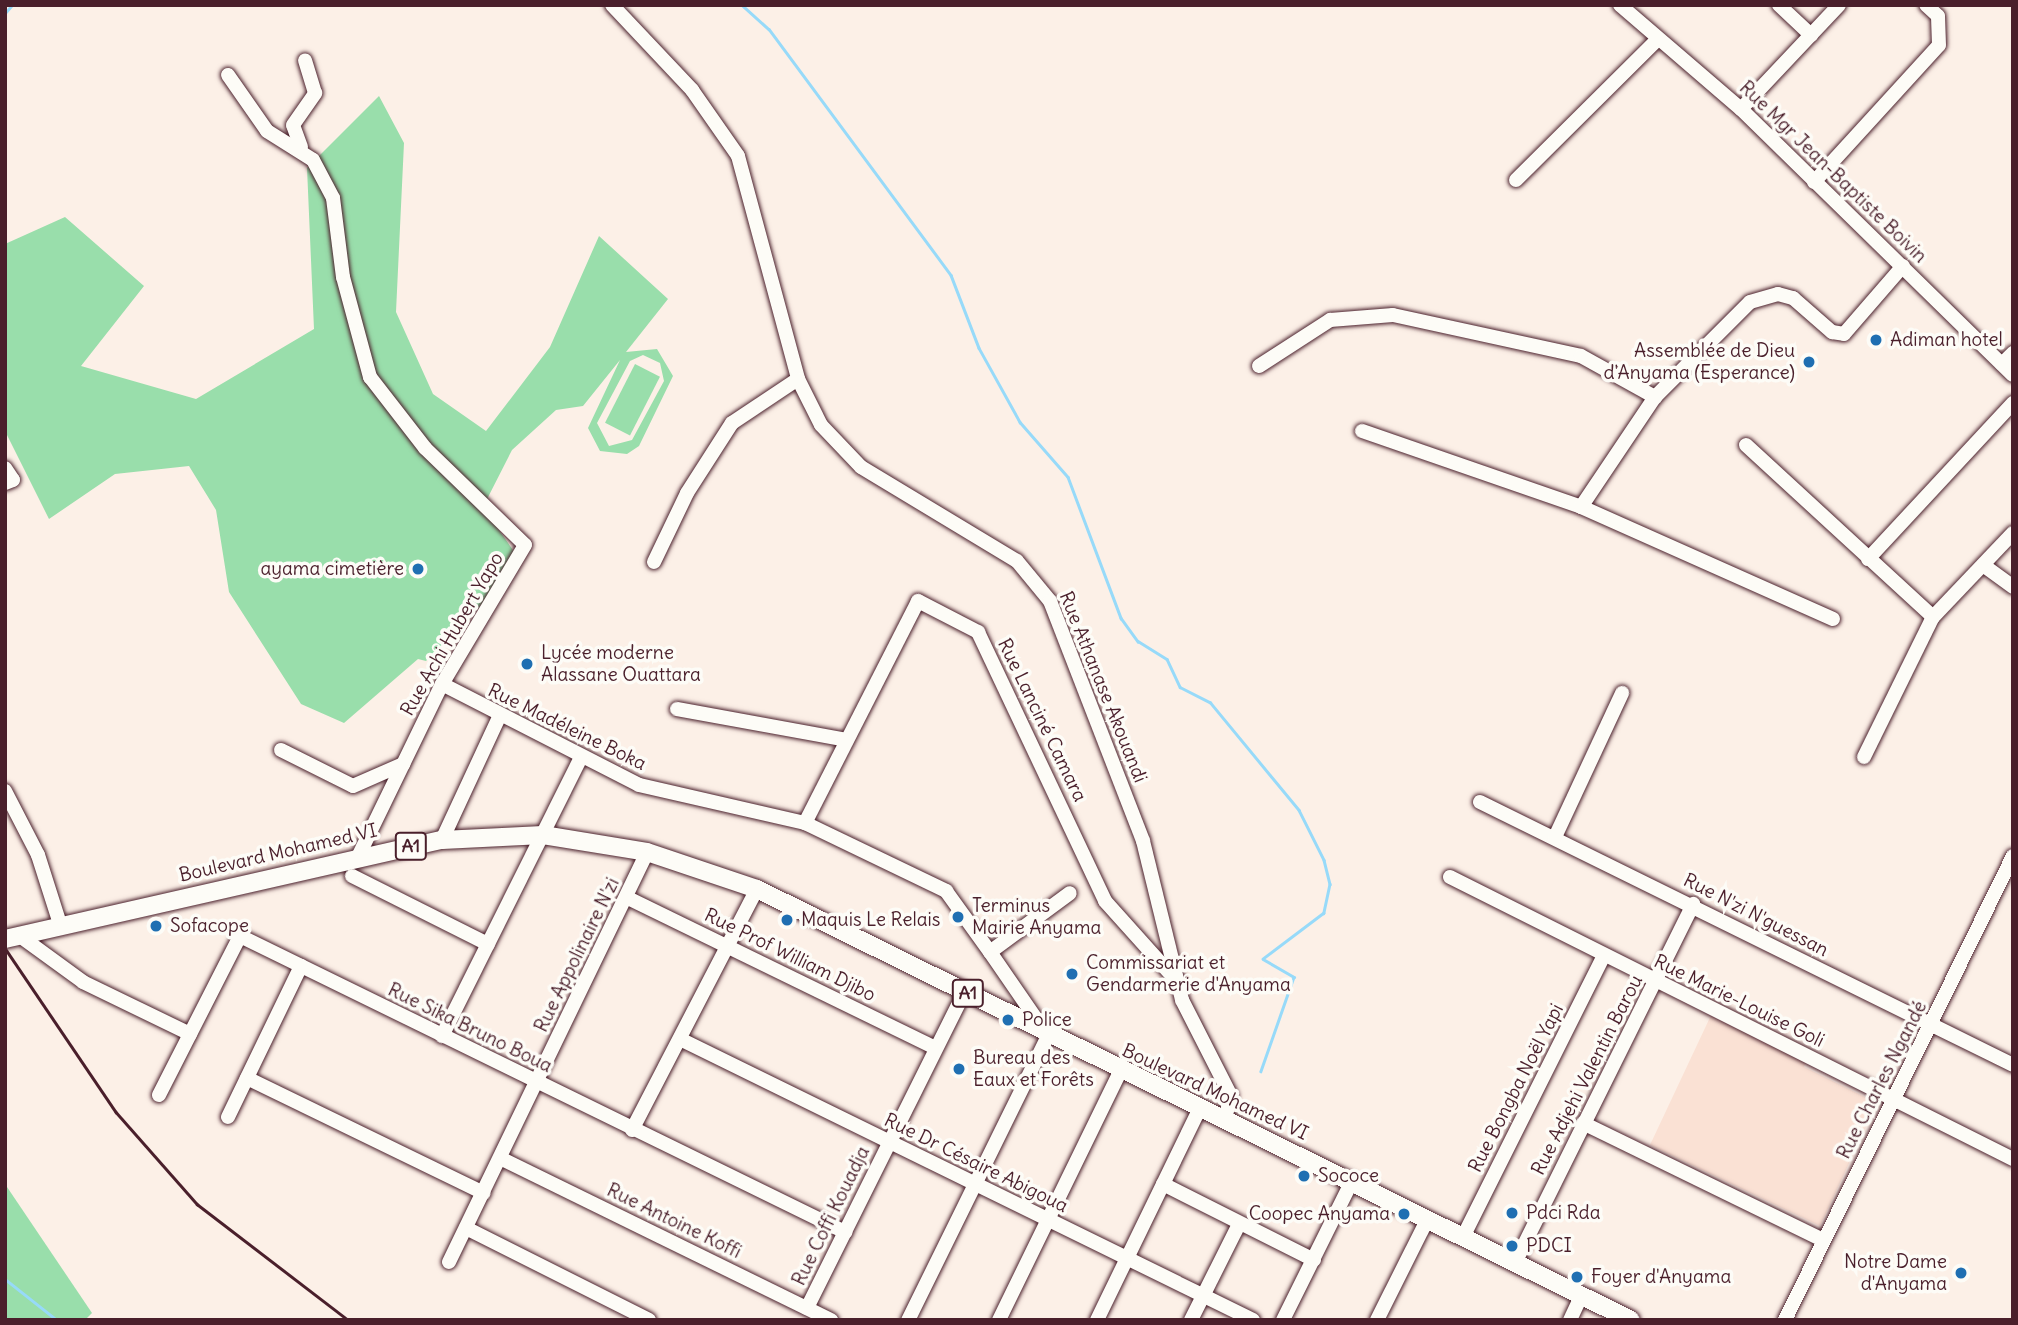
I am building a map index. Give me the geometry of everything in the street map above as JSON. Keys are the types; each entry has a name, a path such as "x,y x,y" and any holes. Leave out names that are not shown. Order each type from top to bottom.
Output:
{"main road":[{"name":"Boulevard Mohamed VI","path":"13,938 60,924 359,855 442,839 543,835 647,852 757,889 965,991 1048,1036 1225,1118 1631,1320"}],"street":[{"name":"Rue Athanase Akouandi","path":"612,5 692,90 738,156 798,379 821,425 862,467 989,540 1043,591 1143,841 1177,981 1231,1096 1225,1118"},
{"name":"Rue Mgr Jean-Baptiste Boivin","path":"1619,5 1741,109 2007,370"},
{"path":"1779,5 1811,35"},
{"path":"1741,109 1839,5"},
{"path":"1814,182 1939,45 1938,16 1926,5"},
{"path":"1516,180 1658,39"},
{"path":"301,147 293,125 315,93 305,60"},
{"path":"228,75 267,131 301,147"},
{"name":"Rue Achi Hubert Yapo","path":"301,147 333,198 343,277 370,377 425,448 525,545 442,684 359,855"},
{"path":"1581,507 1654,397 1750,302 1778,294 1793,298 1832,332 1844,334 1903,266"},
{"path":"1259,366 1330,320 1393,315 1581,356 1654,397"},
{"path":"2007,370 2013,353"},
{"path":"654,562 687,493 732,423 798,379"},
{"path":"1868,559 2013,403"},
{"path":"1362,431 1581,507 1833,620"},
{"path":"1746,445 1933,617"},
{"path":"5,468 13,480 5,484"},
{"path":"1864,757 1933,617 2013,533"},
{"path":"1983,565 2013,587"},
{"name":"Rue Lanciné Camara","path":"805,823 842,739 918,601 978,632 1105,901 1177,981"},
{"name":"Rue Madéleine Boka","path":"442,684 499,717 639,785 805,823 946,891 1048,1036"},
{"path":"1555,837 1622,693"},
{"path":"677,709 842,739"},
{"path":"442,839 499,717"},
{"path":"281,750 353,786 403,764"},
{"path":"442,1036 581,757"},
{"path":"5,791 38,855 60,924"},
{"name":"Rue N'zi N'guessan","path":"1480,802 1693,904 2013,1066"},
{"name":"Rue Appolinaire N'zi","path":"449,1262 628,898 647,852"},
{"name":"Rue Charles Ngandé","path":"1785,1320 2013,856"},
{"path":"352,876 488,944"},
{"name":"Rue Marie-Louise Goli","path":"1450,877 2013,1159"},
{"path":"632,1130 682,1040 757,889"},
{"path":"990,952 1070,893"},
{"name":"Rue Prof William Djibo","path":"628,898 935,1048"},
{"name":"Rue Adjehi Valentin Barou","path":"1515,1263 1693,904"},
{"name":"Rue Sika Bruno Boua","path":"159,1095 240,936 845,1232"},
{"path":"13,938 83,982 190,1034"},
{"name":"Rue Bongba Noël Yapi","path":"1463,1237 1604,956"},
{"path":"228,1116 301,966"},
{"name":"Rue Coffi Kouadja","path":"807,1308 965,991"},
{"path":"908,1320 1048,1036"},
{"name":"Rue Dr Césaire Abigoua","path":"682,1040 1253,1320"},
{"path":"999,1320 1121,1070"},
{"path":"247,1078 484,1193"},
{"path":"1097,1320 1200,1108"},
{"path":"1583,1123 1823,1241"},
{"name":"Rue Antoine Koffi","path":"500,1158 831,1320"},
{"path":"1283,1320 1352,1181"},
{"path":"1163,1184 1314,1260"},
{"path":"1377,1320 1427,1220"},
{"path":"1191,1320 1239,1224"},
{"path":"466,1228 649,1320"},
{"path":"1570,1320 1581,1296"}],"shaded area":[{"path":"1713,1011 1808,1058 1804,1067 1877,1103 1820,1226 1650,1145"}],"green space":[{"path":"379,96 404,143 396,312 433,394 486,431 550,347 599,236 668,299 626,352 657,349 673,376 639,446 627,454 600,451 588,428 620,360 583,406 556,410 512,450 483,507 515,553 493,593 426,661 418,659 344,723 301,704 229,592 216,510 189,466 115,474 49,519 5,431 5,244 65,217 144,286 81,366 196,399 314,329 307,168","holes":["643,355 660,363 664,381 632,440 609,446 597,423 630,361"]},
{"path":"635,364 660,377 630,436 605,423"},
{"path":"5,1184 92,1313 85,1320 5,1320"}],"waterway":[{"path":"5,13 12,5"},
{"path":"742,5 769,29 951,275 979,348 1020,422 1068,477 1121,618 1138,641 1167,659 1180,687 1210,702 1299,810 1324,860 1330,884 1324,913 1263,959 1294,977 1261,1071"},
{"path":"5,1279 57,1320"}],"railway":[{"path":"5,948 116,1112 197,1204 348,1320"}],"place":[{"name":"Adiman hotel","path":"1876,340"},
{"name":"Assemblée de Dieu d'Anyama (Esperance)","path":"1809,362"},
{"name":"ayama cimetière","path":"418,569"},
{"name":"Lycée moderne Alassane Ouattara","path":"527,664"},
{"name":"Terminus Mairie Anyama","path":"958,917"},
{"name":"Maquis Le Relais","path":"787,920"},
{"name":"Sofacope","path":"156,926"},
{"name":"Commissariat et Gendarmerie d'Anyama","path":"1072,974"},
{"name":"Police","path":"1008,1020"},
{"name":"Bureau des Eaux et Forêts","path":"959,1069"},
{"name":"Sococe","path":"1304,1176"},
{"name":"Pdci Rda","path":"1512,1213"},
{"name":"Coopec Anyama","path":"1404,1214"},
{"name":"PDCI","path":"1512,1246"},
{"name":"Notre Dame d'Anyama","path":"1961,1273"},
{"name":"Foyer d'Anyama","path":"1577,1277"}]}
